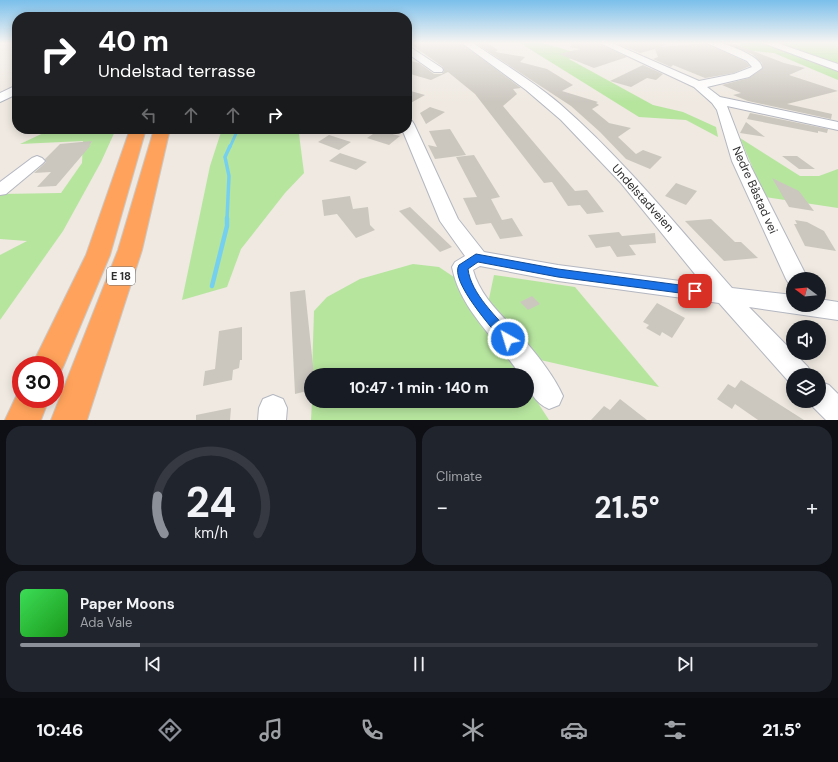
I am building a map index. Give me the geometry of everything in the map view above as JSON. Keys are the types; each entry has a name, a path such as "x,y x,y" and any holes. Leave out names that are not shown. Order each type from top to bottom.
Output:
{"highway":[{"name":"E 18","path":"52,356 98,255 136,134"},
{"name":"E 18","path":"69,420 130,250 161,134"},
{"path":"23,420 28,408"}],"street":[{"path":"428,63 438,70"},
{"name":"Undelstadveien","path":"495,63 541,94 584,135 641,195 726,296 793,368"},
{"name":"Nedre Båstad vei","path":"648,63 698,85 716,100 723,110 740,162 794,272"},
{"path":"698,85 754,72 758,68 755,63"},
{"path":"823,63 838,68"},
{"path":"0,98 12,92"},
{"name":"Nedre Båstad vei","path":"716,100 838,126"},
{"path":"411,134 449,221 476,258"},
{"path":"0,190 37,161"},
{"path":"549,396 518,351 468,287 462,267 476,258 558,273 786,303"},
{"path":"826,309 838,311"},
{"path":"826,401 838,413"}],"green space":[{"path":"552,63 576,63 653,105 683,112 716,127 718,137 686,120 639,117"},
{"path":"797,63 838,63 838,80"},
{"path":"41,134 114,134 101,162 63,231 0,320 0,255 27,241 0,239 0,194 61,193 82,163 83,141 20,144"},
{"path":"220,134 299,134 304,173 285,193 241,249 227,287 182,300 210,166"},
{"path":"740,138 800,176 819,176 838,169 838,208 765,197"},
{"path":"413,264 439,267 454,277 515,368 312,368 314,311 327,297 360,279"},
{"path":"494,275 575,287 659,387 536,359 487,308"},
{"path":"534,397 549,420 311,420 312,408 534,408"}],"building":[{"path":"412,63 419,63 434,74 442,74 444,71 443,67 437,63 487,63 521,88 513,89 517,94 503,106 575,191 587,190 604,212 587,214 580,205 568,206 552,182 544,183 475,94 448,72 431,80 412,74"},
{"path":"505,63 522,63 547,69 573,85 562,91 598,102 596,103 599,105 592,109 609,123 631,128 618,137 636,154 643,150 662,157 650,169 626,159 600,132 571,106"},
{"path":"580,63 610,63 594,68"},
{"path":"661,63 747,63 750,66 734,73 705,78 673,65 671,67"},
{"path":"762,63 783,63 805,68 789,75 838,91 787,104 832,114 831,119 748,101 733,95 741,93 722,85 749,78 763,68"},
{"path":"643,65 663,74 656,80 647,78 631,87 610,81"},
{"path":"412,91 425,95 412,102"},
{"path":"430,107 445,112 426,124 420,113"},
{"path":"750,113 828,129 827,133 818,131 818,133 747,119"},
{"path":"746,122 765,137 740,133"},
{"path":"450,129 466,155 435,159 428,145 437,147 429,131"},
{"path":"373,134 393,134 400,136 389,145 367,138"},
{"path":"329,135 351,142 339,150 318,142"},
{"path":"92,141 89,146 91,145 56,186 37,187 51,172 34,173 46,162 45,159 60,144"},
{"path":"340,153 367,162 356,170 329,161"},
{"path":"474,155 500,197 491,199 502,220 512,218 523,236 500,239 491,223 476,225 463,198 477,197 456,157"},
{"path":"782,156 797,156 815,169 799,169"},
{"path":"772,178 799,191 814,211 789,207"},
{"path":"676,183 697,191 686,205 665,196"},
{"path":"350,196 353,209 368,207 370,225 375,230 356,238 337,214 324,216 322,200"},
{"path":"410,207 452,247 440,252 399,211"},
{"path":"711,219 735,242 741,242 758,258 724,261 685,221"},
{"path":"795,220 807,222 824,231 836,251 805,246 794,224 797,224"},
{"path":"619,232 622,236 655,233 656,243 629,245 636,255 617,257 610,246 596,248 588,235"},
{"path":"305,290 313,368 304,368 304,392 295,394 290,292"},
{"path":"532,296 540,304 528,310 520,302"},
{"path":"657,303 685,318 672,338 662,332 660,336 646,328 649,325 643,322"},
{"path":"242,327 242,360 240,360 239,368 233,370 232,380 203,386 205,371 215,369 219,331"},
{"path":"741,380 804,420 758,420 735,404 732,409 717,399 728,384 735,388"},
{"path":"620,399 647,420 591,420 604,406 610,410"},
{"path":"231,408 230,420 196,420 196,415"}],"waterway":[{"path":"230,147 236,134"},
{"path":"227,219 229,176 225,157 230,146"},
{"path":"212,286 227,226 227,219"}],"route":[{"path":"508,339 468,287 463,275 462,267 476,258 558,273 695,291"}]}
